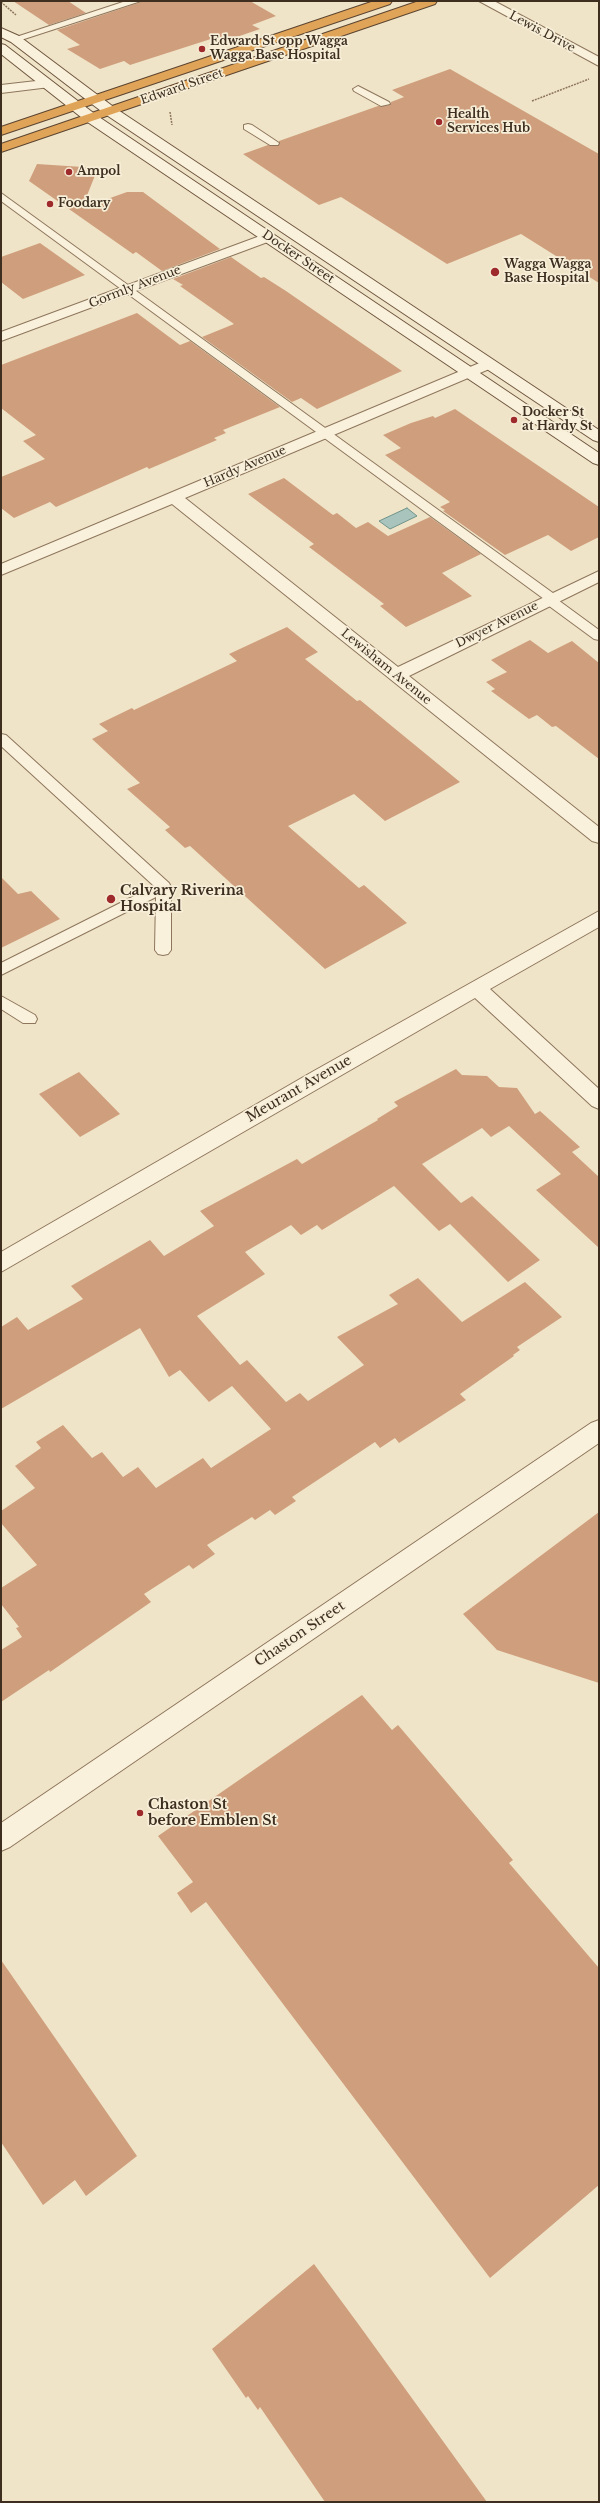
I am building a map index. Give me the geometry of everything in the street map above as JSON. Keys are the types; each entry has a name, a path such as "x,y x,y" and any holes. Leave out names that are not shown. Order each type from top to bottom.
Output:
{"highway":[{"name":"Edward Street","path":"1,131 387,1"},
{"name":"Edward Street","path":"1,148 431,1"}],"street":[{"name":"Lewis Drive","path":"485,1 599,62"},
{"name":"Docker Street","path":"1,32 15,39 110,111 599,437"},
{"name":"Docker Street","path":"1,48 45,84 91,118 599,460"},
{"path":"1,89 45,84"},
{"name":"Gormly Avenue","path":"1,337 268,237"},
{"name":"Hardy Avenue","path":"5,564 174,497 489,364"},
{"name":"Lewisham Avenue","path":"174,497 599,837"},
{"name":"Dwyer Avenue","path":"396,675 599,576"},
{"name":"Meurant Avenue","path":"1,1262 599,918"},
{"path":"476,988 599,1101"},
{"name":"Chaston Street","path":"1,1838 599,1430"}],"lane":[{"path":"15,39 136,1"},
{"path":"358,89 385,104"},
{"path":"248,127 274,143"},
{"path":"1,196 551,599 599,636"},
{"path":"1,738 164,886 163,950"},
{"path":"1,970 164,886"},
{"path":"1,1002 29,1018"}],"path":[{"path":"532,101 594,78"}],"water":[{"path":"407,508 417,516 390,529 379,521"}],"building":[{"path":"13,1 68,1 86,13 49,25"},
{"path":"144,1 250,1 276,16 252,25 260,29 225,41 217,37 130,65 124,61 100,69 67,49 80,45 57,30"},
{"path":"450,69 599,154 599,283 521,234 447,264 341,197 319,205 243,154 268,145 278,146 279,141 378,106 390,105 391,102 404,97 392,90"},
{"path":"37,164 98,168 82,208 127,192 143,192 220,249 162,271 136,252 133,254 29,181"},
{"path":"40,243 85,275 23,299 1,282 1,257"},
{"path":"231,257 261,278 264,277 286,291 402,371 317,409 301,398 292,402 202,337 234,324 180,286 183,285 173,279"},
{"path":"137,313 180,345 190,341 280,407 223,430 226,433 214,438 217,440 149,469 147,467 56,507 50,502 14,518 1,508 1,477 45,459 23,441 36,435 1,408 1,365"},
{"path":"455,409 599,507 599,537 571,551 548,535 505,555 443,511 445,510 440,507 450,502 385,455 401,448 383,435 411,423 433,416 435,418"},
{"path":"284,478 333,515 337,513 356,528 368,522 388,536 430,517 481,554 442,573 472,596 406,627 380,606 384,604 309,547 314,544 248,494"},
{"path":"287,627 318,652 305,659 357,701 360,700 460,782 385,821 354,794 288,826 359,888 364,885 407,923 325,969 190,846 185,848 165,830 170,827 127,789 140,783 92,739 108,731 99,724 132,708 134,710 237,661 229,654"},
{"path":"530,640 548,653 572,641 599,663 599,759 556,726 552,727 537,715 529,719 491,691 495,689 486,682 507,672 491,660"},
{"path":"1,877 18,894 31,891 60,919 1,948"},
{"path":"456,1069 462,1075 487,1076 499,1087 517,1088 535,1114 540,1111 580,1147 572,1152 599,1177 599,1248 536,1190 561,1174 509,1126 491,1137 482,1128 422,1164 461,1203 472,1196 540,1260 508,1282 450,1224 439,1231 394,1186 322,1230 317,1225 301,1235 291,1225 245,1252 265,1274 197,1316 240,1365 247,1360 286,1402 300,1393 308,1401 364,1365 337,1337 398,1304 389,1295 418,1278 462,1322 525,1282 562,1317 517,1347 520,1350 513,1355 514,1356 460,1394 466,1400 399,1443 395,1438 380,1448 375,1442 292,1497 296,1501 275,1515 270,1510 255,1520 252,1517 207,1545 215,1554 193,1569 189,1565 144,1594 151,1602 50,1672 49,1670 1,1702 1,1650 22,1637 16,1628 19,1627 1,1604 1,1588 37,1565 1,1523 1,1511 35,1488 15,1466 41,1448 36,1442 63,1425 92,1458 102,1452 123,1477 138,1467 156,1488 203,1458 211,1468 271,1429 232,1386 209,1402 180,1370 169,1377 140,1328 1,1409 1,1327 17,1317 28,1330 83,1299 71,1286 150,1240 164,1256 214,1226 200,1211 297,1159 302,1164 378,1120 377,1119 398,1106 394,1102"},
{"path":"79,1072 120,1114 80,1137 39,1094"},
{"path":"599,1512 599,1683 497,1650 463,1614"},
{"path":"362,1695 392,1730 398,1725 513,1860 509,1863 599,1968 599,2185 490,2278 206,1902 191,1913 177,1893 193,1882 158,1836"},
{"path":"1,1960 137,2156 86,2196 75,2180 43,2205 1,2142"},
{"path":"314,2264 487,2502 325,2502 260,2407 258,2410 248,2396 246,2398 212,2349"}],"place":[{"name":"Edward St opp Wagga Wagga Base Hospital","path":"202,49"},
{"name":"Health Services Hub","path":"439,122"},
{"name":"Ampol","path":"69,172"},
{"name":"Foodary","path":"50,204"},
{"name":"Wagga Wagga Base Hospital","path":"495,272"},
{"name":"Docker St at Hardy St","path":"514,420"},
{"name":"Calvary Riverina Hospital","path":"111,899"},
{"name":"Chaston St before Emblen St","path":"140,1813"}]}
